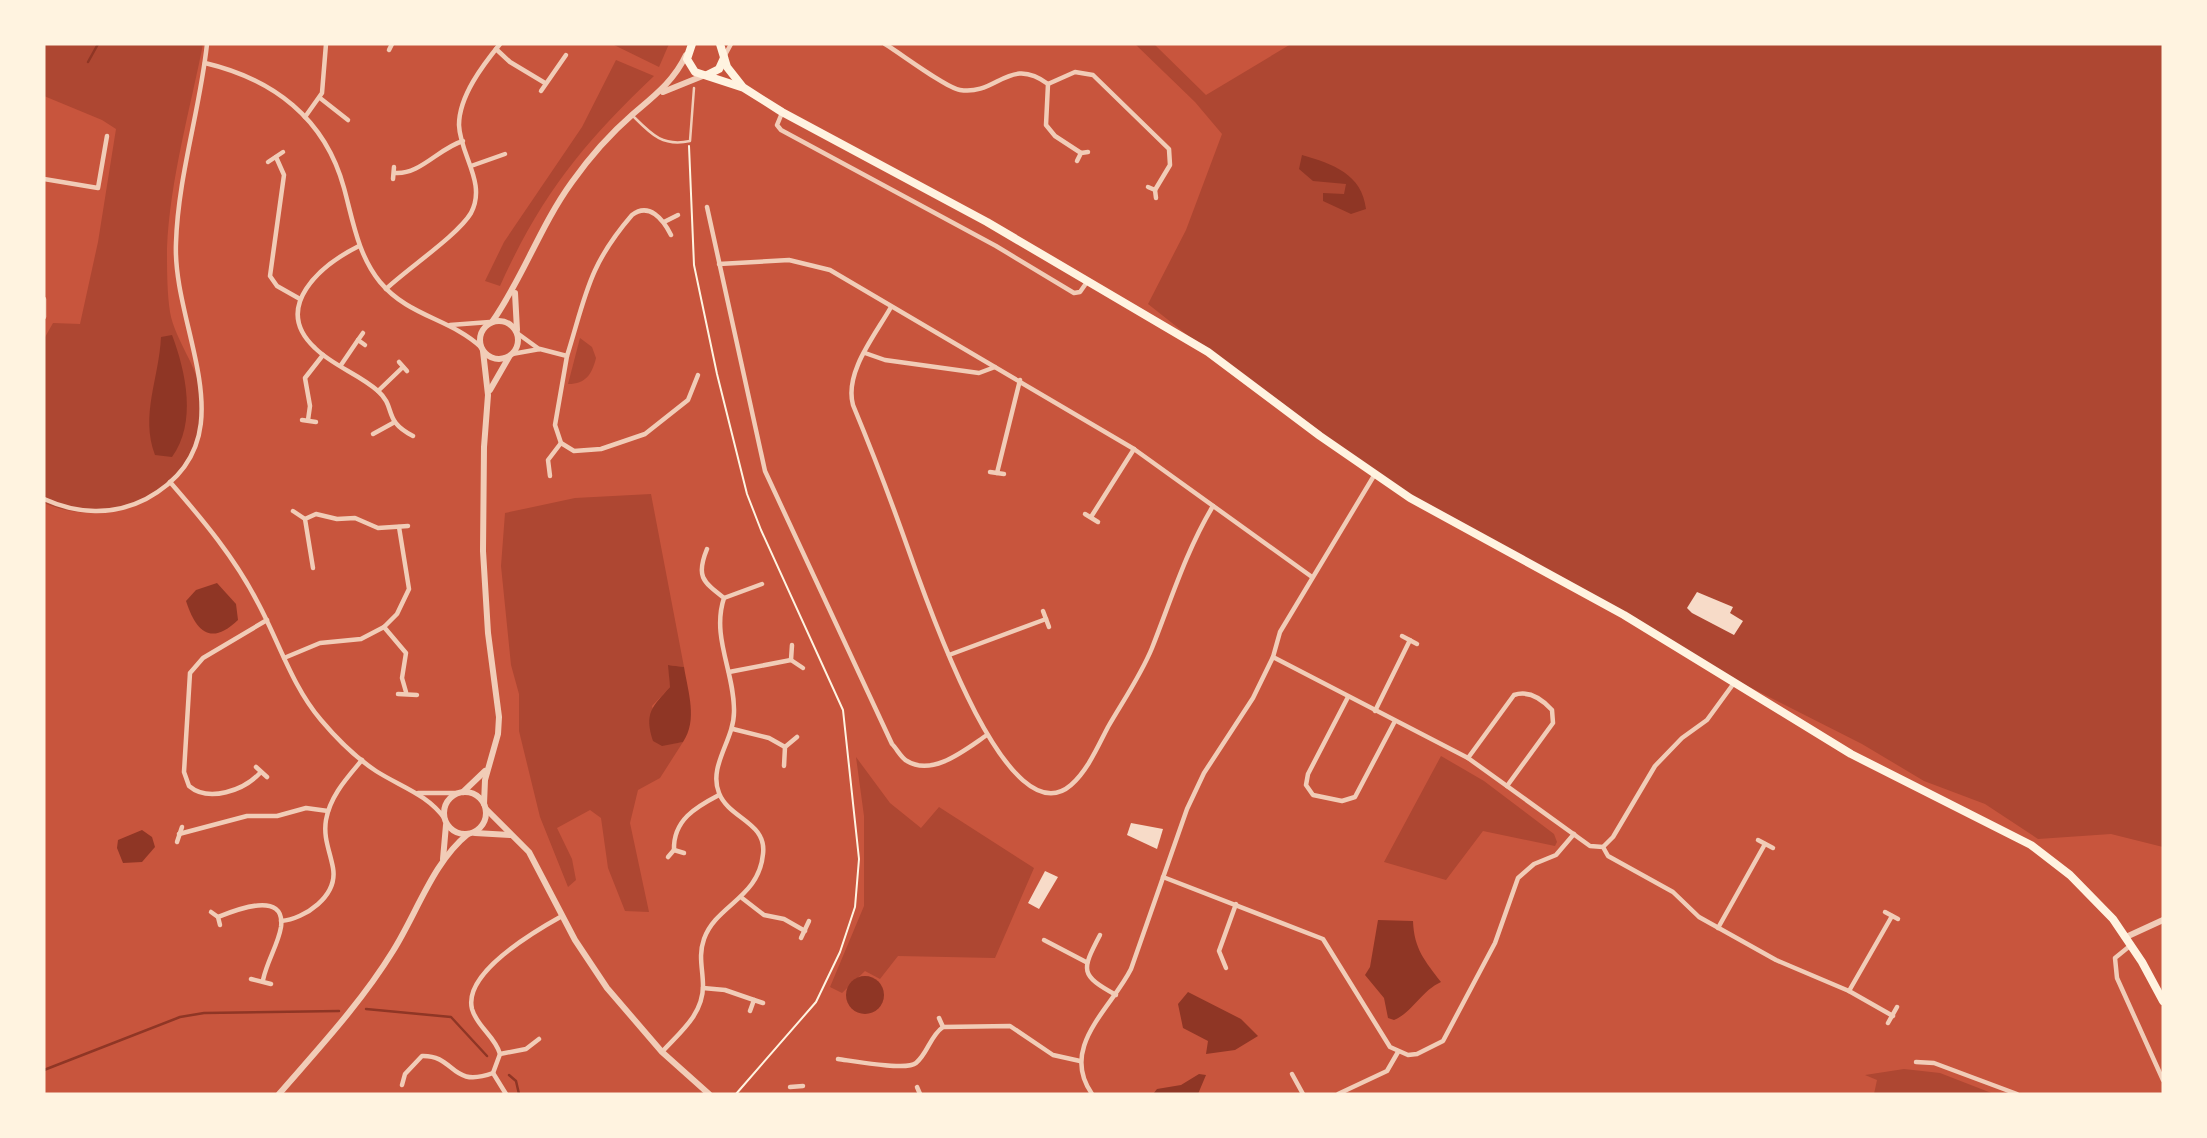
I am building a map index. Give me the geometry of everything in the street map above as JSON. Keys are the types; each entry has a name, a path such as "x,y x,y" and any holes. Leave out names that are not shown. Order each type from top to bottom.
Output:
{"highway":[{"path":"720,44 730,72 744,88"},
{"path":"689,48 691,68 744,88 782,112 941,196 1208,352 1375,474 1461,527 1624,615 1851,754 2031,845 2083,887 2126,936 2163,1002"},
{"path":"706,75 719,69 724,57"}],"street":[{"path":"44,499 78,510 106,511 139,502 170,482 191,453 202,422 201,383 178,293 176,243 207,44"},
{"path":"305,117 320,98 325,79 326,44"},
{"path":"389,50 392,44"},
{"path":"386,289 467,219 476,197 460,116 478,73 500,44"},
{"path":"724,57 731,44"},
{"path":"885,44 959,90 979,89 1016,73 1034,75 1048,84"},
{"path":"896,51 900,44"},
{"path":"279,1094 331,1033 392,953 443,861 470,833 482,825 488,766 498,734 499,717 488,632 484,551 484,447 488,395 480,336 517,284 536,240 573,181 632,115 655,96 681,65 689,48"},
{"path":"496,49 545,83"},
{"path":"541,91 566,55"},
{"path":"205,63 256,79 280,94 305,117 334,160 359,246 386,289 411,310 446,324 496,359 540,349"},
{"path":"1048,84 1075,72 1093,75 1162,140 1171,159 1155,190 1156,198"},
{"path":"655,96 706,75"},
{"path":"1048,84 1045,120 1048,129 1081,153 1088,152"},
{"path":"320,98 348,120"},
{"path":"782,112 777,125 780,130 996,246 1074,293 1080,292 1088,282"},
{"path":"44,179 98,188 107,136"},
{"path":"394,173 414,171 444,148 463,141"},
{"path":"268,162 283,152"},
{"path":"1077,161 1081,153"},
{"path":"471,166 505,154"},
{"path":"276,157 284,174 270,276 276,286 300,299"},
{"path":"1148,187 1155,190"},
{"path":"706,207 765,471 892,744 906,761 926,767 956,755 987,735"},
{"path":"671,234 664,222 649,211 635,212 606,247 586,285 567,356 555,425 561,443 583,452 636,438 688,400 698,375"},
{"path":"664,222 678,215"},
{"path":"359,246 314,277 300,299 300,326 308,341 323,355 378,391 393,424 413,436"},
{"path":"719,264 789,260 816,265 1020,380 1134,449 1312,577"},
{"path":"488,395 496,375 518,345 514,308 517,284"},
{"path":"44,299 44,317"},
{"path":"891,307 865,353 852,386 853,405 959,683 987,735 1021,779 1032,788 1055,792 1073,783 1086,767 1146,661 1175,582 1213,506"},
{"path":"446,324 504,321 540,349 567,356"},
{"path":"341,365 363,333"},
{"path":"358,340 365,345"},
{"path":"865,353 885,360 979,373 995,366"},
{"path":"309,420 310,406 305,378 323,355"},
{"path":"378,391 403,366"},
{"path":"997,473 1020,380"},
{"path":"696,385 704,385"},
{"path":"302,420 316,422"},
{"path":"373,433 393,424"},
{"path":"550,476 548,460 561,443"},
{"path":"1091,517 1134,449"},
{"path":"990,472 1004,474"},
{"path":"1092,1094 1085,1084 1080,1061 1090,1029 1116,995 1140,948 1196,789 1253,698 1273,657 1280,632 1375,474"},
{"path":"170,482 224,548 320,718 362,760 388,778 417,792 452,830 511,836"},
{"path":"293,512 305,519"},
{"path":"305,519 316,514 337,519 355,518 378,528 408,526"},
{"path":"1085,514 1098,522"},
{"path":"305,519 312,568"},
{"path":"284,658 320,643 361,639 384,627 401,608 409,589 399,527"},
{"path":"707,549 700,566 701,574 705,582 724,598"},
{"path":"724,598 762,584"},
{"path":"662,1052 693,1018 703,988 700,952 706,934 757,879 764,852 763,841 757,831 728,808 719,795 717,766 733,729 734,696 720,632 724,598"},
{"path":"1043,611 1049,627"},
{"path":"949,654 1046,619"},
{"path":"260,773 242,787 205,794 189,786 184,772 190,673 203,658 267,620"},
{"path":"384,627 406,653 402,678 406,692"},
{"path":"1402,636 1417,644"},
{"path":"1375,711 1410,640"},
{"path":"791,660 792,645"},
{"path":"1273,657 1468,758 1594,848 1603,847 1610,841 1655,766 1682,738 1707,720 1734,683"},
{"path":"729,672 791,660 803,668"},
{"path":"398,694 406,692 417,695"},
{"path":"1468,758 1514,695 1522,693 1538,698 1552,710 1553,723 1507,786"},
{"path":"1348,697 1308,774 1306,785 1313,795 1342,801 1355,797 1395,721"},
{"path":"733,729 769,738 785,747"},
{"path":"783,766 785,747 797,737"},
{"path":"281,921 296,919 311,910 331,885 333,869 325,839 328,811 338,790 362,760"},
{"path":"443,861 445,807 488,766"},
{"path":"257,767 260,773 267,777"},
{"path":"417,792 475,795 537,865 562,916 607,988 662,1052 709,1094"},
{"path":"668,857 674,850 675,836 684,819 719,795"},
{"path":"179,834 247,816 277,816 306,807 328,811"},
{"path":"177,842 182,827"},
{"path":"1163,877 1323,939 1384,1038 1398,1052 1417,1054 1443,1041 1495,943 1518,878 1534,863 1556,855 1574,834"},
{"path":"1758,840 1773,848"},
{"path":"1718,928 1765,844"},
{"path":"1603,847 1608,856 1673,892 1699,917 1795,969 1849,991 1893,1016"},
{"path":"674,850 684,853"},
{"path":"741,898 764,915 784,919 805,931"},
{"path":"218,917 262,904 273,909 281,921"},
{"path":"1226,968 1219,951 1236,904"},
{"path":"211,912 218,917 220,925"},
{"path":"1885,912 1898,919"},
{"path":"493,1073 500,1055 497,1044 473,1012 472,992 477,981 530,935 562,916"},
{"path":"1849,991 1892,916"},
{"path":"2126,936 2163,920"},
{"path":"263,980 281,921"},
{"path":"802,939 809,921"},
{"path":"1100,935 1086,962 1086,972 1093,982 1116,995"},
{"path":"1044,940 1086,962"},
{"path":"2131,945 2115,958 2117,978 2163,1080"},
{"path":"251,979 271,984"},
{"path":"703,988 725,990 763,1003"},
{"path":"750,1011 754,1000"},
{"path":"1888,1023 1897,1007"},
{"path":"939,1018 943,1027"},
{"path":"838,1059 915,1065 931,1039 943,1027 1010,1026 1053,1055 1080,1061"},
{"path":"500,1055 526,1049 540,1039"},
{"path":"1338,1094 1387,1070 1398,1052"},
{"path":"402,1085 405,1073 422,1056 444,1061 460,1076 477,1078 493,1073"},
{"path":"1916,1062 1934,1063 2018,1094"},
{"path":"493,1073 506,1094"},
{"path":"1292,1074 1303,1094"},
{"path":"790,1087 800,1086 797,1094"},
{"path":"917,1087 920,1094"}],"lane":[{"path":"632,115 658,141 676,144 690,141 694,88"}],"path":[{"path":"690,141 694,265 717,374 756,518 844,710 859,859 855,907 840,952 816,1002 736,1094"}],"shaded area":[{"path":"44,44 203,44 176,171 167,248 170,312 196,375 201,397 198,429 186,461 164,487 136,503 101,512 79,512 44,503 44,339 53,323 80,324 98,242 116,129 102,120 44,96"},
{"path":"612,44 669,44 659,67"},
{"path":"1135,44 1154,44 1206,95 1291,44 2163,44 2163,847 2111,834 2038,839 1985,804 1924,781 1862,744 1706,665 1410,498 1224,364 1148,304 1186,230 1222,134 1195,102"},
{"path":"616,60 654,76 606,125 565,173 531,225 500,286 485,281 504,242 582,127"},
{"path":"1302,155 1325,162 1344,172 1359,187 1366,209 1351,214 1323,201 1323,193 1344,194 1346,184 1313,181 1299,169"},
{"path":"172,335 185,381 187,413 180,444 172,457 155,455 149,426 161,337"},
{"path":"580,338 592,347 596,358 584,380 568,384"},
{"path":"651,494 684,667 669,665 670,687 652,706 662,745 683,742 660,778 638,790 630,823 649,912 625,911 608,868 601,818 590,810 557,828 572,859 576,880 568,887 540,817 519,731 519,694 511,665 501,566 505,513 575,498"},
{"path":"217,583 236,604 238,620 228,628 212,634 195,621 186,601 196,590"},
{"path":"668,665 684,667 691,715 688,733 683,742 662,746 653,741 649,724 654,705 670,687"},
{"path":"1441,756 1484,781 1554,834 1557,842 1555,846 1483,831 1446,880 1384,862"},
{"path":"856,757 890,803 921,828 939,807 1034,868 995,958 898,956 880,979 865,971 842,993 830,987 864,906 864,816"},
{"path":"142,830 152,837 155,847 142,862 123,863 117,848 118,840"},
{"path":"1378,920 1413,921 1418,947 1441,982 1394,1020 1388,1018 1384,998 1365,975 1370,967"},
{"path":"865,976 878,982 884,995 878,1008 865,1014 852,1008 846,995 852,982"},
{"path":"1188,992 1241,1019 1258,1036 1235,1050 1206,1054 1208,1041 1183,1028 1178,1004"},
{"path":"1904,1069 1940,1073 1994,1094 1874,1094 1877,1080 1865,1075"},
{"path":"1199,1074 1206,1075 1198,1094 1153,1094 1157,1089 1181,1085"}],"building":[{"path":"1697,592 1733,607 1730,613 1743,621 1734,635 1687,608"},
{"path":"1131,823 1163,829 1157,849 1127,835"},
{"path":"1045,871 1058,877 1039,909 1028,903"}],"waterway":[{"path":"88,62 98,44"},
{"path":"366,1009 451,1017 487,1056"},
{"path":"44,1070 180,1017 204,1013 339,1011"},
{"path":"509,1075 516,1081 519,1094"}]}
